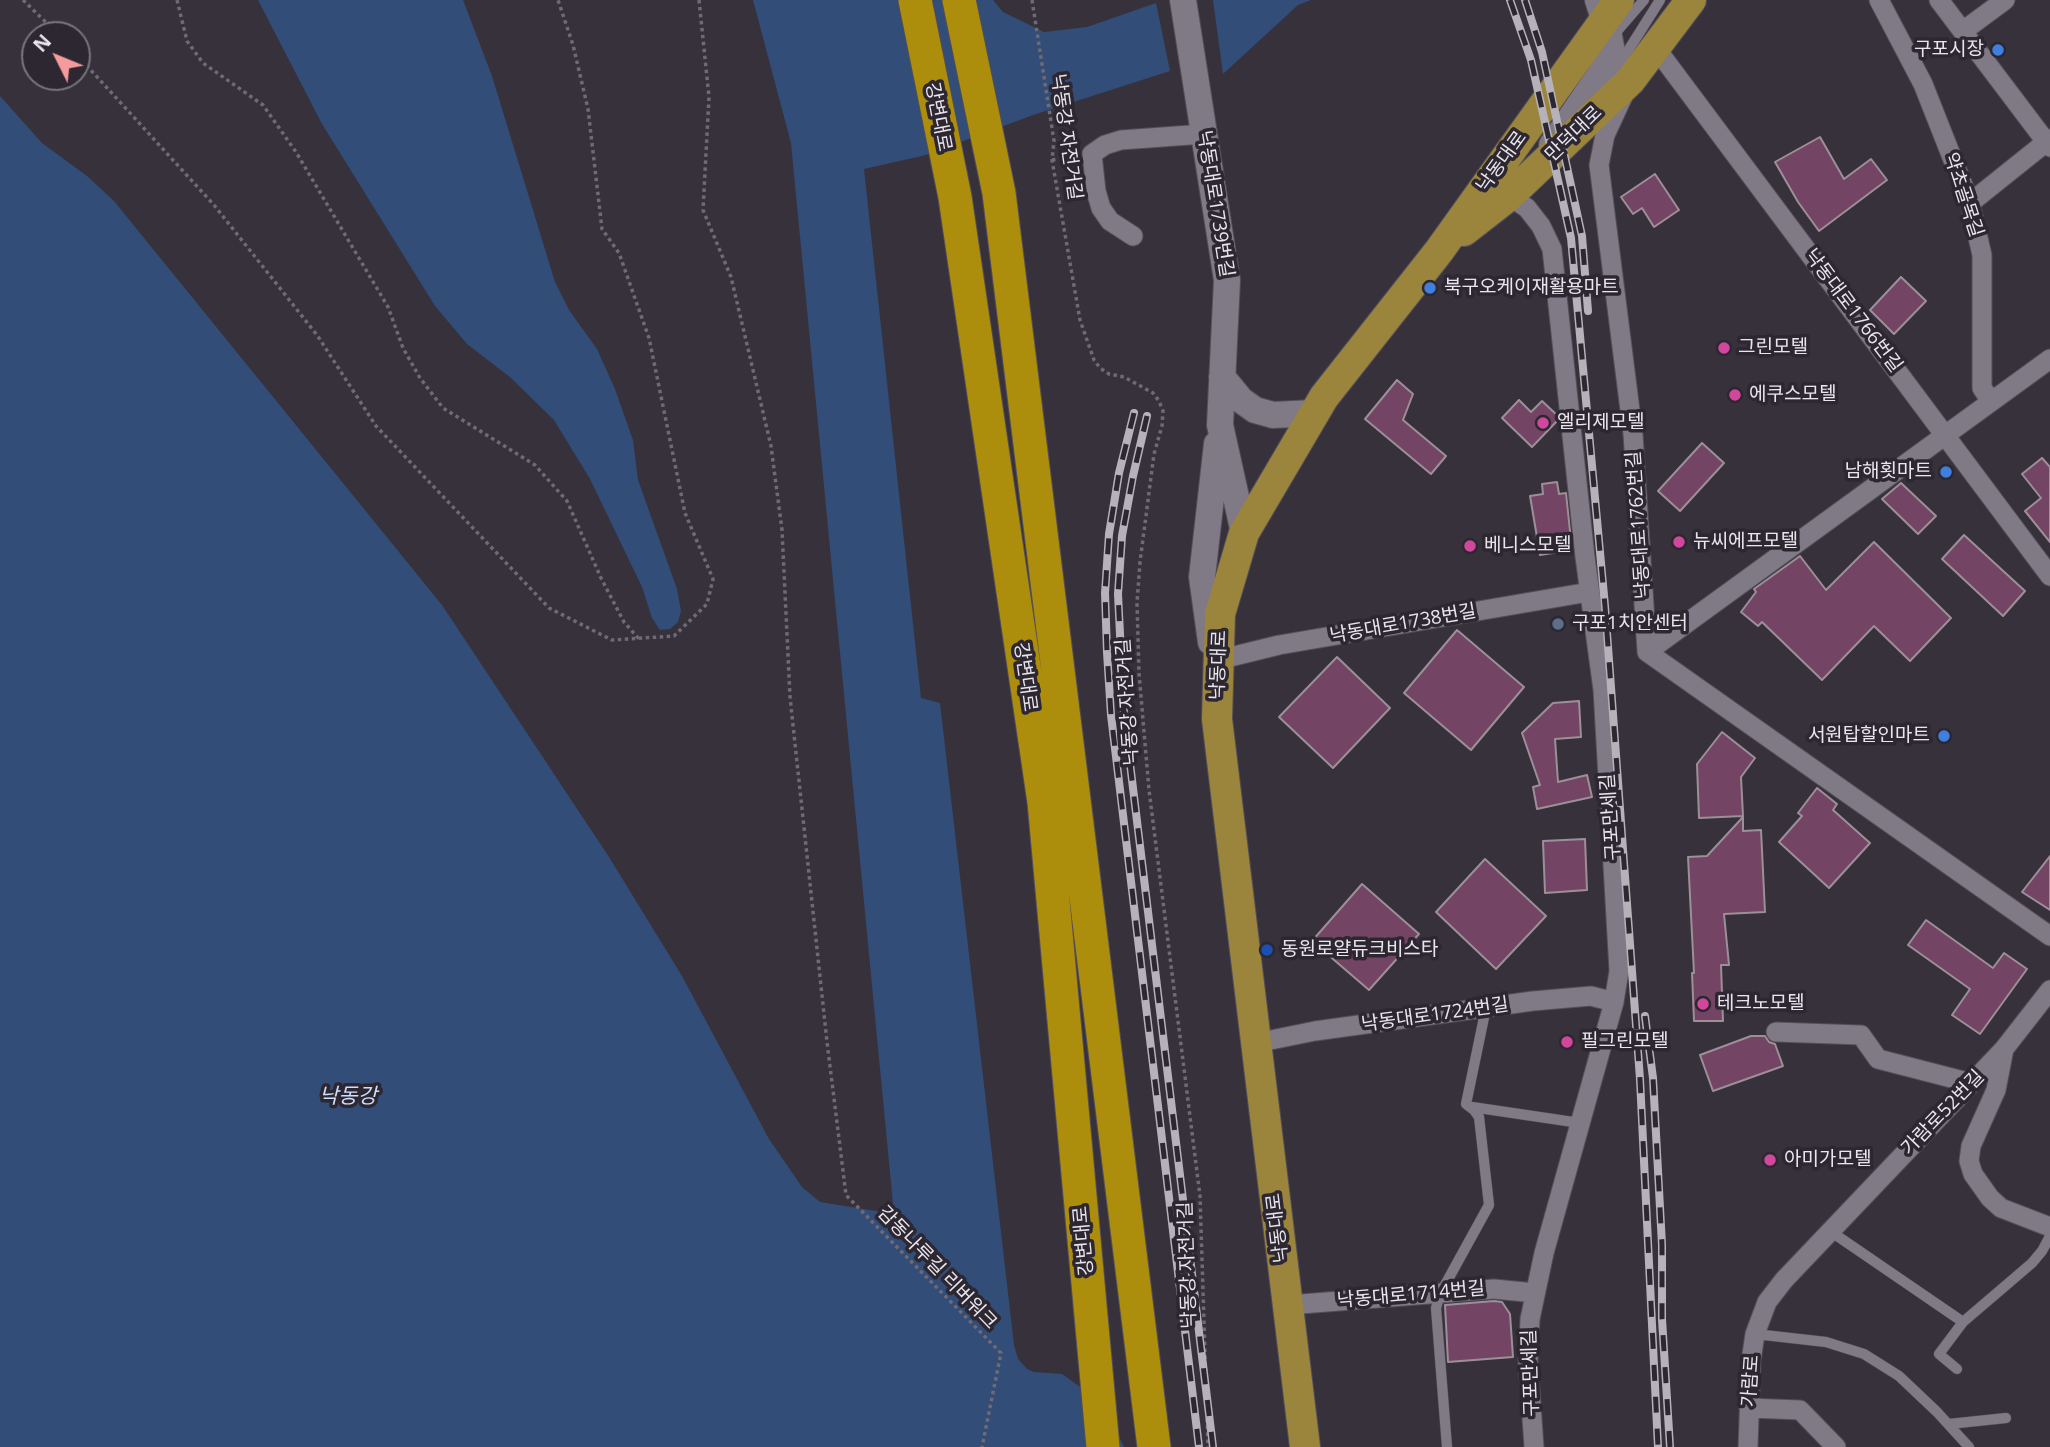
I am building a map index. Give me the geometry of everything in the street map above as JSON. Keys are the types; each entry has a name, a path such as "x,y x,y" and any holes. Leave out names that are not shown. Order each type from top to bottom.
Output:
{"highway":[{"name":"강변대로","path":"915,0 955,197 1044,802 1103,1447"},
{"name":"강변대로","path":"959,0 999,193 1154,1447"}],"main road":[{"name":"만덕대로","path":"1439,251 1509,196 1630,81 1691,0"},
{"name":"낙동대로","path":"1306,1447 1217,719 1220,614 1244,533 1324,397 1439,251 1604,21"}],"street":[{"name":"낙동대로1739번길","path":"1183,0 1227,280 1220,425 1244,533"},
{"path":"1532,175 1601,73 1612,52 1604,21 1587,17 1581,0"},
{"name":"약초골목길","path":"1879,0 1923,84 1970,203 1982,256 1982,388 1991,401"},
{"path":"1939,0 2049,143 1970,203"},
{"path":"1963,31 2005,0"},
{"name":"낙동대로1766번길","path":"1655,47 1946,433 2050,576"},
{"name":"낙동대로1762번길","path":"1630,81 1605,135 1599,165 1633,434 1647,652"},
{"path":"1133,236 1110,221 1101,208 1096,191 1092,154 1105,145 1121,140 1204,134"},
{"name":"구포만세길","path":"1509,196 1527,208 1541,226 1552,249 1603,690 1619,971 1614,1002 1535,1293 1528,1339 1534,1447"},
{"path":"2050,359 1647,652 2050,936"},
{"path":"1222,377 1241,400 1255,411 1273,415 1314,413"},
{"path":"1218,673 1202,577 1220,425"},
{"name":"낙동대로1738번길","path":"1218,673 1279,645 1590,592"},
{"name":"가람로52번길","path":"1758,1325 1780,1285 2004,1049 2050,990"},
{"name":"낙동대로1724번길","path":"1256,1043 1315,1031 1486,1007 1591,996 1614,1002"},
{"path":"1776,1032 1861,1035 1878,1059 1971,1083"},
{"path":"2004,1049 1996,1090 1970,1146 1969,1161 1973,1174 1990,1198 2001,1208 2050,1227"},
{"name":"낙동대로1714번길","path":"1288,1305 1494,1289 1535,1293"},
{"name":"가람로","path":"1748,1447 1751,1361 1758,1325"},
{"path":"1749,1408 1800,1410 1836,1447"}],"lane":[{"path":"1604,21 1644,0"},
{"path":"1564,145 1620,65 1660,0"},
{"path":"1486,1007 1466,1104 1580,1123"},
{"path":"1447,1447 1436,1308 1440,1294 1489,1205 1479,1117 1472,1107"},
{"path":"1830,1231 1963,1321"},
{"path":"1957,1369 1939,1354 1963,1321 2032,1263 2050,1236"},
{"path":"1758,1325 1864,1354 1899,1376 1969,1447"},
{"path":"1949,1424 2006,1418"}],"path":[{"path":"23,0 45,21"},
{"path":"177,0 187,41 204,62 263,105 296,152 388,307 403,348 420,378 443,408 535,465 567,501 601,578 624,622 639,639"},
{"path":"91,70 214,205 317,335 376,426 549,608 612,640 674,636 708,604 713,579 685,513 649,338 619,253 601,229 588,108 573,45 558,0"},
{"name":"감동나루길 리버워크","path":"699,0 709,97 703,210 731,277 771,446 782,530 790,697 846,1195 1000,1353 982,1447"},
{"name":"낙동강 자전거길","path":"1032,0 1054,141 1052,160 1080,320 1090,350 1100,368 1153,393 1163,411 1154,454 1140,562 1137,603 1139,673 1149,790 1200,1196 1208,1447"}],"water":[{"path":"258,0 463,0 492,76 555,282 569,310 597,349 633,440 638,480 677,589 681,611 678,622 670,629 660,630 652,618 642,587 590,479 554,420 511,378 467,344 435,306 322,124"},
{"name":"낙동강","path":"753,0 993,0 1003,12 1044,32 1087,27 1156,3 1170,71 1033,115 926,155 864,169 921,698 940,703 1014,1345 1018,1359 1027,1369 1062,1374 1079,1386 1109,1416 1124,1447 0,1447 0,96 42,143 87,176 114,201 442,605 609,857 682,976 769,1139 802,1187 820,1202 894,1214 791,143"},
{"path":"1213,0 1311,0 1298,5 1223,74"}],"building":[{"path":"1820,137 1844,179 1871,159 1887,180 1819,231 1798,202 1775,162"},
{"path":"1655,174 1679,210 1654,227 1642,208 1633,214 1621,197"},
{"path":"1901,277 1926,301 1894,334 1870,310"},
{"path":"1397,380 1413,394 1403,420 1446,456 1431,474 1365,419"},
{"path":"1519,400 1531,412 1542,401 1558,416 1558,420 1532,447 1502,418"},
{"path":"1702,443 1724,463 1680,511 1658,491"},
{"path":"2042,458 2050,467 2050,542 2025,511 2041,498 2022,474"},
{"path":"1557,482 1559,494 1566,493 1572,550 1540,555 1530,496 1543,494 1542,484"},
{"path":"1901,483 1936,516 1918,534 1882,499"},
{"path":"1964,535 2025,591 2003,616 1942,559"},
{"path":"1874,542 1951,618 1910,661 1874,626 1822,680 1762,622 1758,626 1741,612 1756,592 1754,589 1800,556 1826,590"},
{"path":"1457,630 1524,687 1471,750 1404,693"},
{"path":"1337,657 1390,708 1333,768 1279,717"},
{"path":"1579,701 1581,737 1555,739 1558,782 1587,775 1592,797 1537,809 1533,787 1540,785 1522,733 1553,703"},
{"path":"1722,732 1755,758 1741,777 1743,816 1699,818 1697,764"},
{"path":"1817,788 1837,804 1833,810 1870,843 1829,888 1779,842 1802,816 1798,813"},
{"path":"1743,817 1743,831 1761,830 1765,912 1724,914 1729,965 1721,965 1723,1021 1694,1021 1688,857 1707,856"},
{"path":"1585,839 1587,890 1545,893 1543,841"},
{"path":"2050,856 2050,910 2022,892"},
{"path":"1485,859 1546,916 1496,969 1436,912"},
{"path":"1362,884 1419,934 1369,990 1312,941"},
{"path":"1926,920 1993,968 2004,953 2027,969 1980,1034 1952,1015 1970,989 1908,945"},
{"path":"1751,1036 1765,1036 1769,1042 1775,1044 1783,1066 1713,1091 1700,1055"},
{"path":"1502,1302 1510,1314 1513,1357 1448,1362 1445,1305"}],"railway":[{"path":"1510,0 1531,60 1571,238 1605,606 1640,1079 1658,1447"},
{"path":"1525,0 1542,52 1582,236 1588,311"},
{"path":"1134,413 1119,473 1109,534 1105,593 1107,652 1111,715 1199,1447"},
{"path":"1147,416 1122,536 1118,594 1124,714 1213,1447"},
{"path":"1645,1016 1653,1078 1662,1245 1662,1319 1670,1447"}],"place":[{"name":"구포시장","path":"1998,50"},
{"name":"북구오케이재활용마트","path":"1430,288"},
{"name":"그린모텔","path":"1724,348"},
{"name":"에쿠스모텔","path":"1735,395"},
{"name":"엘리제모텔","path":"1543,423"},
{"name":"남해횟마트","path":"1946,472"},
{"name":"뉴씨에프모텔","path":"1679,542"},
{"name":"베니스모텔","path":"1470,546"},
{"name":"구포1치안센터","path":"1558,624"},
{"name":"서원탑할인마트","path":"1944,736"},
{"name":"동원로얄듀크비스타","path":"1267,950"},
{"name":"테크노모텔","path":"1703,1004"},
{"name":"필그린모텔","path":"1567,1042"},
{"name":"아미가모텔","path":"1770,1160"}]}
